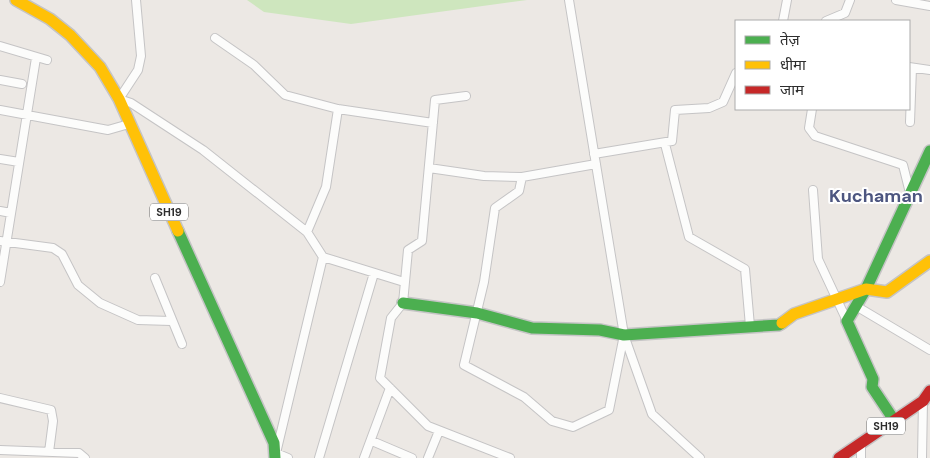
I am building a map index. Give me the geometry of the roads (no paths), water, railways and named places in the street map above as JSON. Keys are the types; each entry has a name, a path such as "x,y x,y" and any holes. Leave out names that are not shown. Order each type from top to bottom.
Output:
{"street":[{"name":"SH19","path":"16,0 54,22 75,38 97,62 119,99 276,455"},
{"path":"136,0 141,56 138,70 119,99 131,103 203,150 307,232 323,257 404,282"},
{"path":"569,0 624,336 652,414 700,458"},
{"path":"783,20 787,0"},
{"path":"828,20 845,13 850,0"},
{"path":"896,0 930,6"},
{"path":"215,38 254,65 285,95 338,109 433,123"},
{"path":"0,46 47,60"},
{"path":"0,282 3,242 11,212 36,58"},
{"path":"910,122 910,68 930,70"},
{"path":"594,154 665,144 672,141 675,110 709,108 723,102 735,75"},
{"path":"0,80 22,84"},
{"path":"466,96 435,100 422,241 408,250 403,303 391,318 380,378 428,426 510,458"},
{"path":"307,232 326,187 330,172 338,109"},
{"path":"0,110 108,130 129,124"},
{"path":"812,110 809,128 815,136 903,165 910,193"},
{"path":"665,144 689,237 745,269 750,326"},
{"path":"846,321 866,289 930,151"},
{"path":"0,159 19,162"},
{"path":"429,168 484,176 522,177 596,164"},
{"path":"522,177 519,191 496,208 484,282 464,365 524,397 552,421 573,427 609,410 624,336"},
{"path":"813,190 818,259 873,379 872,387 894,420"},
{"path":"0,211 11,212"},
{"path":"3,242 53,248 62,254 78,285 100,303 138,320 171,321"},
{"path":"288,458 276,455 323,257"},
{"path":"403,303 476,313 532,328 600,330 624,336 779,325 794,314 866,289 887,292 930,261"},
{"path":"319,458 374,273"},
{"path":"155,278 182,344"},
{"path":"856,306 930,350"},
{"path":"364,458 372,441 390,388"},
{"name":"SH19","path":"839,458 923,401 930,391"},
{"path":"0,398 51,410 53,420 49,452"},
{"path":"922,458 923,401"},
{"path":"428,458 438,431"},
{"path":"372,441 412,458"},
{"path":"861,443 861,458"},
{"path":"0,450 79,453 84,458"}],"district":[{"name":"Kuchaman","path":"876,196"}]}
